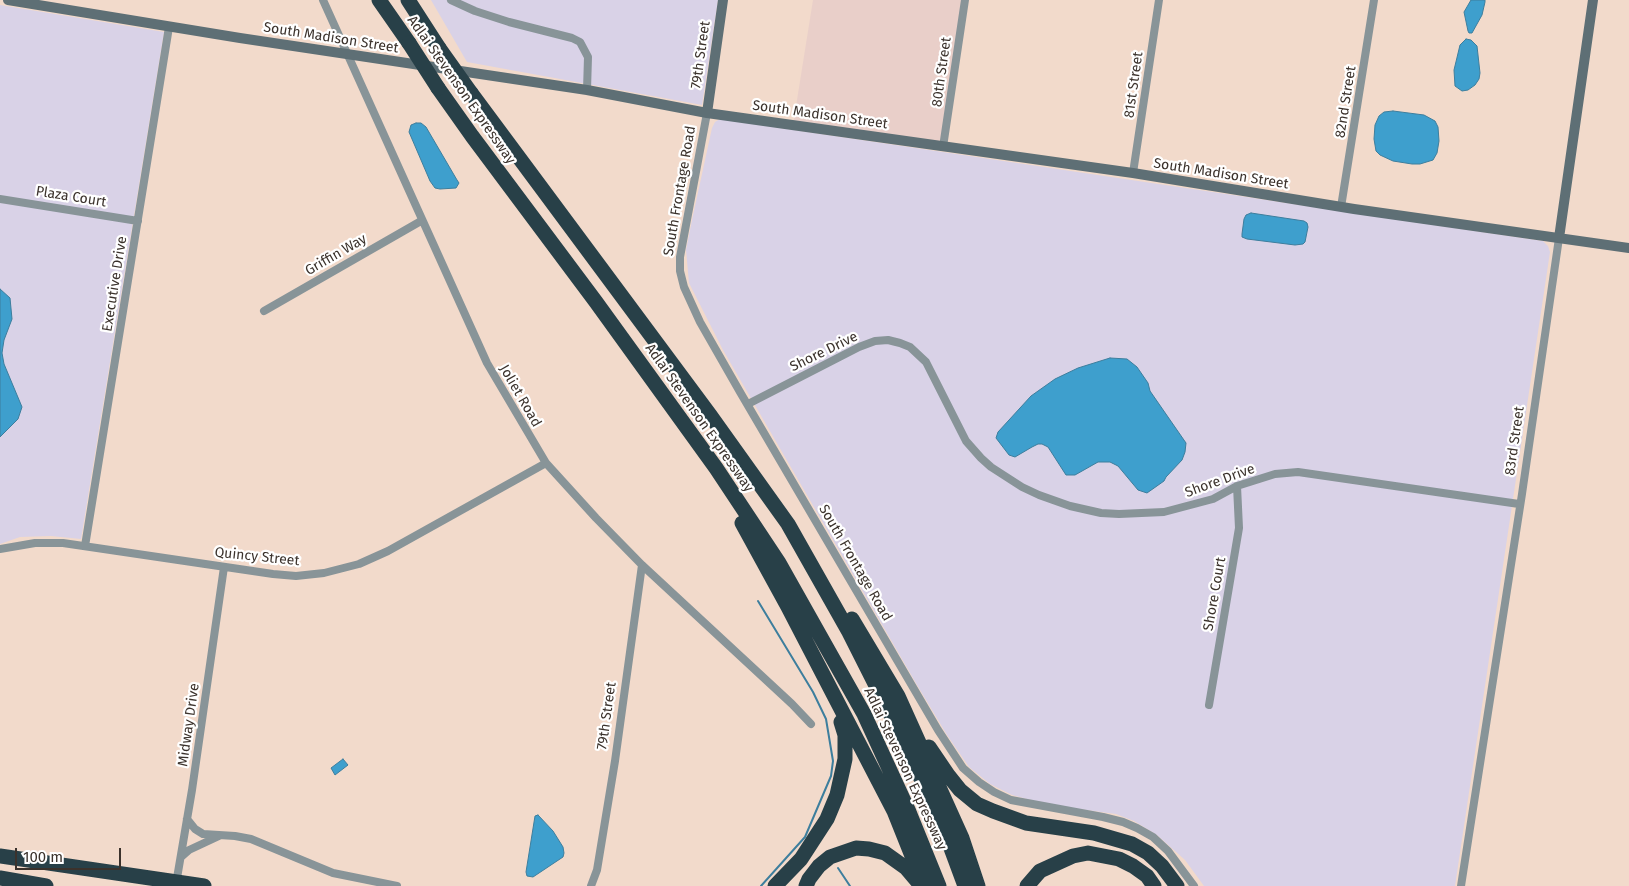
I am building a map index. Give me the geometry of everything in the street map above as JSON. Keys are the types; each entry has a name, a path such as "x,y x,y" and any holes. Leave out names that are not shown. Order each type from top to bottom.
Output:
{"highway":[{"name":"Adlai Stevenson Expressway","path":"379,0 472,136 596,302 716,468 779,563 864,714 909,812 939,886"},
{"name":"Adlai Stevenson Expressway","path":"408,0 439,48 710,415 788,524 848,632 908,749 949,843 965,886"},
{"path":"716,468 724,494 739,517 788,607 894,811 922,886"},
{"path":"788,524 822,569 898,696 948,775 960,790 977,804 1026,823 1094,832 1132,844 1148,853 1162,866 1177,886"},
{"path":"898,696 962,838 978,886"},
{"path":"775,886 801,859 827,820 837,795 845,759 845,735 835,698"},
{"path":"806,886 819,866 830,857 856,848 885,853 906,868 922,886"},
{"path":"1027,886 1040,871 1072,856 1088,853 1119,859 1147,876 1154,886"},
{"path":"0,856 176,884 204,886"},
{"path":"0,878 46,886"}],"street":[{"name":"South Madison Street","path":"8,0 169,27 587,90 707,113 1134,173 1341,207 1629,248"},
{"name":"Joliet Road","path":"323,0 421,221 487,363 514,412 546,463 642,565 792,704 811,724"},
{"path":"451,0 462,6 509,22 572,38 580,42 588,57 587,90"},
{"name":"79th Street","path":"707,113 723,0"},
{"name":"80th Street","path":"943,147 965,0"},
{"name":"81st Street","path":"1134,173 1159,0"},
{"name":"82nd Street","path":"1341,207 1374,0"},
{"name":"83rd Street","path":"1461,886 1520,504 1593,0"},
{"name":"Executive Drive","path":"85,546 169,27"},
{"name":"South Frontage Road","path":"707,113 680,257 680,272 684,286 700,322 938,730 964,768 979,782 1011,800 1103,817 1137,828 1153,837 1168,851 1194,886"},
{"name":"Plaza Court","path":"0,198 138,221"},
{"name":"Griffin Way","path":"264,312 421,221"},
{"name":"Shore Drive","path":"748,404 859,347 875,341 895,341 910,347 926,362 966,441 991,467 1010,480 1039,495 1086,510 1134,514 1164,512 1193,506 1213,499 1237,486 1275,474 1301,472 1520,504"},
{"name":"Quincy Street","path":"0,549 54,542 273,574 296,576 324,573 355,566 388,551 546,463"},
{"name":"Shore Court","path":"1209,705 1239,528 1237,486"},
{"name":"79th Street","path":"591,886 597,870 616,751 642,565"},
{"name":"Midway Drive","path":"176,884 224,567"},
{"path":"187,819 195,829 203,834 251,839 310,865 344,876 397,886"},
{"path":"181,857 189,850 220,835"}],"shaded area":[{"path":"431,0 718,0 702,105 467,62"},
{"path":"813,0 965,0 943,147 793,125"},
{"path":"0,5 164,32 81,539 51,536 20,537 0,544"},
{"path":"720,119 1543,241 1548,246 1550,252 1455,886 1204,886 1185,860 1157,835 1134,821 1116,814 1049,805 1012,795 990,784 969,767 917,685 723,350 689,283 686,250 712,128 715,122"}],"water":[{"path":"1471,0 1485,0 1485,2 1482,15 1472,33 1469,33 1464,12"},
{"path":"1466,39 1471,40 1477,46 1480,73 1475,85 1468,90 1462,91 1455,86 1454,70 1460,45"},
{"path":"1393,111 1424,115 1435,121 1438,127 1439,141 1437,153 1433,160 1420,164 1393,161 1376,151 1374,139 1375,125 1379,116 1384,112"},
{"path":"421,123 426,127 459,183 456,188 435,188 430,181 409,132 411,125"},
{"path":"1251,213 1304,221 1308,227 1305,242 1295,245 1242,237 1244,219 1246,215"},
{"path":"0,289 10,298 12,319 4,340 2,353 4,364 22,407 18,419 0,437"},
{"path":"1110,358 1127,359 1137,367 1148,383 1150,391 1186,443 1182,460 1164,481 1147,493 1138,490 1118,466 1110,462 1098,462 1075,475 1066,475 1048,447 1042,444 1038,444 1015,457 1009,455 996,438 998,432 1031,396 1055,379 1078,368"},
{"path":"343,759 348,765 335,775 331,768"},
{"path":"538,815 553,831 563,847 564,853 563,857 533,877 527,876 526,872 535,816"}],"waterway":[{"path":"758,601 813,692 826,719 833,761 831,776 805,837 761,886"},
{"path":"838,868 850,886"}]}
